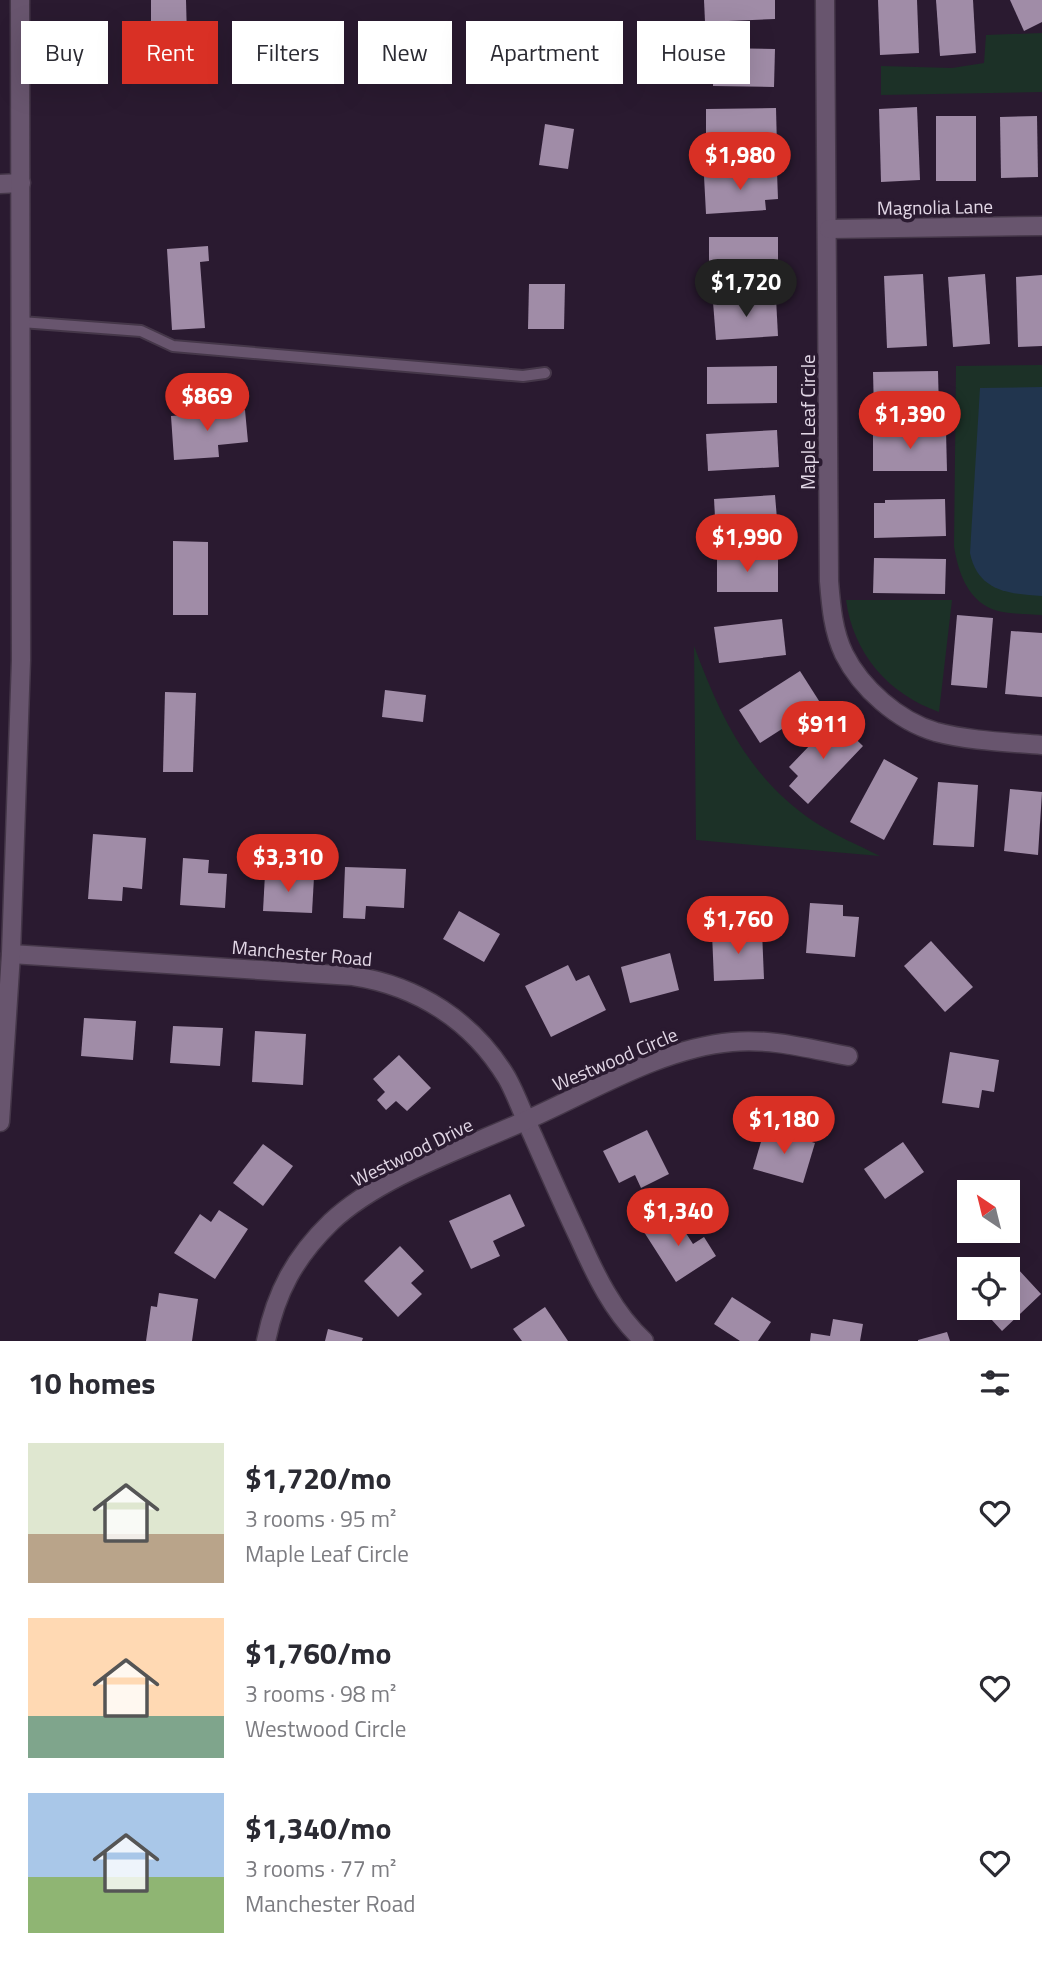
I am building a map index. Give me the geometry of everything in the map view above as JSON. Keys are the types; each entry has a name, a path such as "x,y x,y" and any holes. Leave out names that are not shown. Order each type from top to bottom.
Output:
{"street":[{"path":"0,1122 11,954 21,660 20,0"},
{"name":"Maple Leaf Circle","path":"825,0 829,581 832,611 844,653 859,677 881,701 920,725 933,731 959,736 1042,746"},
{"path":"0,184 21,183"},
{"name":"Magnolia Lane","path":"828,229 1042,226"},
{"name":"Manchester Road","path":"11,954 353,976 381,980 445,1011 467,1027 503,1071 588,1259 619,1312 644,1341"},
{"name":"Westwood Circle","path":"526,1121 646,1066 704,1046 761,1041 848,1056"},
{"name":"Westwood Drive","path":"266,1341 276,1299 290,1272 332,1222 357,1201 385,1185 526,1121"}],"lane":[{"path":"21,322 141,331 173,346 523,376 545,373"}],"green space":[{"path":"1042,33 1042,92 881,95 881,66 952,68 984,63 986,35"},
{"path":"1042,365 1042,615 1003,612 988,607 972,594 962,576 954,546 956,366"},
{"path":"846,600 952,600 939,712 904,694 876,669 856,637"},
{"path":"694,646 726,721 739,744 771,785 813,821 880,856 696,840"}],"water":[{"path":"1042,387 1042,596 1007,592 988,583 974,566 970,553 980,388"}],"building":[{"path":"151,0 186,0 187,21 151,21"},
{"path":"704,0 775,0 775,19 705,21"},
{"path":"878,0 917,0 919,53 880,55"},
{"path":"936,0 973,0 976,53 940,56"},
{"path":"1010,0 1042,0 1042,22 1024,31"},
{"path":"750,49 775,49 774,87 713,86 750,84"},
{"path":"917,107 920,180 881,182 879,109"},
{"path":"776,108 777,148 706,149 706,109"},
{"path":"936,116 976,116 976,181 936,181"},
{"path":"1037,116 1038,177 1001,178 1000,117"},
{"path":"545,124 574,129 568,169 539,165"},
{"path":"777,172 778,199 765,200 766,210 706,214 704,176"},
{"path":"709,237 778,237 778,277 709,277"},
{"path":"208,246 209,261 200,262 205,328 172,330 167,249"},
{"path":"923,274 927,346 887,348 884,276"},
{"path":"985,274 990,344 953,347 948,277"},
{"path":"1042,275 1042,346 1018,347 1016,277"},
{"path":"529,284 565,284 564,329 528,329"},
{"path":"776,298 778,336 716,340 713,302"},
{"path":"777,366 777,403 707,404 707,367"},
{"path":"938,371 939,411 874,412 873,372"},
{"path":"245,410 248,442 218,445 219,457 174,460 171,416"},
{"path":"777,430 779,467 708,471 706,434"},
{"path":"873,431 946,431 947,471 873,471"},
{"path":"775,495 778,531 716,535 714,499"},
{"path":"945,499 946,536 874,538 874,503 885,503 885,500"},
{"path":"173,541 208,542 208,615 173,615"},
{"path":"717,556 778,557 778,592 717,592"},
{"path":"874,558 946,559 945,594 873,593"},
{"path":"957,615 993,618 987,688 951,685"},
{"path":"782,619 786,655 719,663 714,627"},
{"path":"1011,631 1042,633 1042,697 1005,694"},
{"path":"800,671 821,704 760,743 739,710"},
{"path":"385,690 426,695 423,722 382,717"},
{"path":"165,692 196,693 193,772 163,772"},
{"path":"835,719 863,746 808,804 789,786 798,776 789,767"},
{"path":"884,759 918,778 884,840 850,822"},
{"path":"938,782 978,785 974,847 933,845"},
{"path":"1010,789 1042,792 1038,855 1004,851"},
{"path":"93,834 146,838 142,889 123,887 122,901 88,899"},
{"path":"183,858 209,860 208,873 227,874 225,908 180,905"},
{"path":"345,867 406,869 404,908 366,906 365,919 343,918"},
{"path":"265,874 314,877 312,913 263,911"},
{"path":"810,903 843,905 843,916 859,917 855,957 806,953"},
{"path":"459,911 500,934 484,962 443,939"},
{"path":"762,931 764,979 714,981 712,933"},
{"path":"931,941 973,987 945,1012 904,966"},
{"path":"670,953 679,990 630,1003 621,967"},
{"path":"568,965 576,981 589,975 606,1010 551,1037 525,986"},
{"path":"84,1018 136,1021 133,1060 81,1056"},
{"path":"173,1026 223,1028 220,1066 170,1063"},
{"path":"255,1031 306,1034 303,1085 252,1082"},
{"path":"950,1052 999,1060 994,1092 982,1090 979,1108 942,1103"},
{"path":"399,1055 431,1088 407,1111 396,1101 386,1110 377,1100 385,1092 373,1079"},
{"path":"765,1128 815,1143 803,1183 753,1169"},
{"path":"647,1130 669,1174 641,1188 635,1175 619,1183 603,1151"},
{"path":"903,1142 924,1172 885,1199 864,1169"},
{"path":"263,1144 293,1166 263,1206 233,1183"},
{"path":"510,1194 525,1226 493,1241 500,1256 471,1269 449,1221"},
{"path":"219,1210 248,1229 215,1279 174,1253 200,1214 211,1222"},
{"path":"673,1213 693,1244 704,1237 716,1256 676,1282 644,1232"},
{"path":"400,1246 424,1271 411,1283 422,1294 398,1317 364,1281"},
{"path":"1020,1271 1041,1294 1020,1314"},
{"path":"159,1293 198,1299 192,1341 146,1341 151,1306 157,1307"},
{"path":"732,1297 771,1322 758,1341 740,1341 714,1324"},
{"path":"545,1307 568,1341 522,1341 513,1329"},
{"path":"833,1319 863,1324 860,1341 810,1341 811,1333 830,1336"},
{"path":"992,1320 1014,1320 1002,1331"},
{"path":"328,1329 363,1338 362,1341 325,1341"},
{"path":"947,1332 950,1341 918,1341 918,1340"}]}
